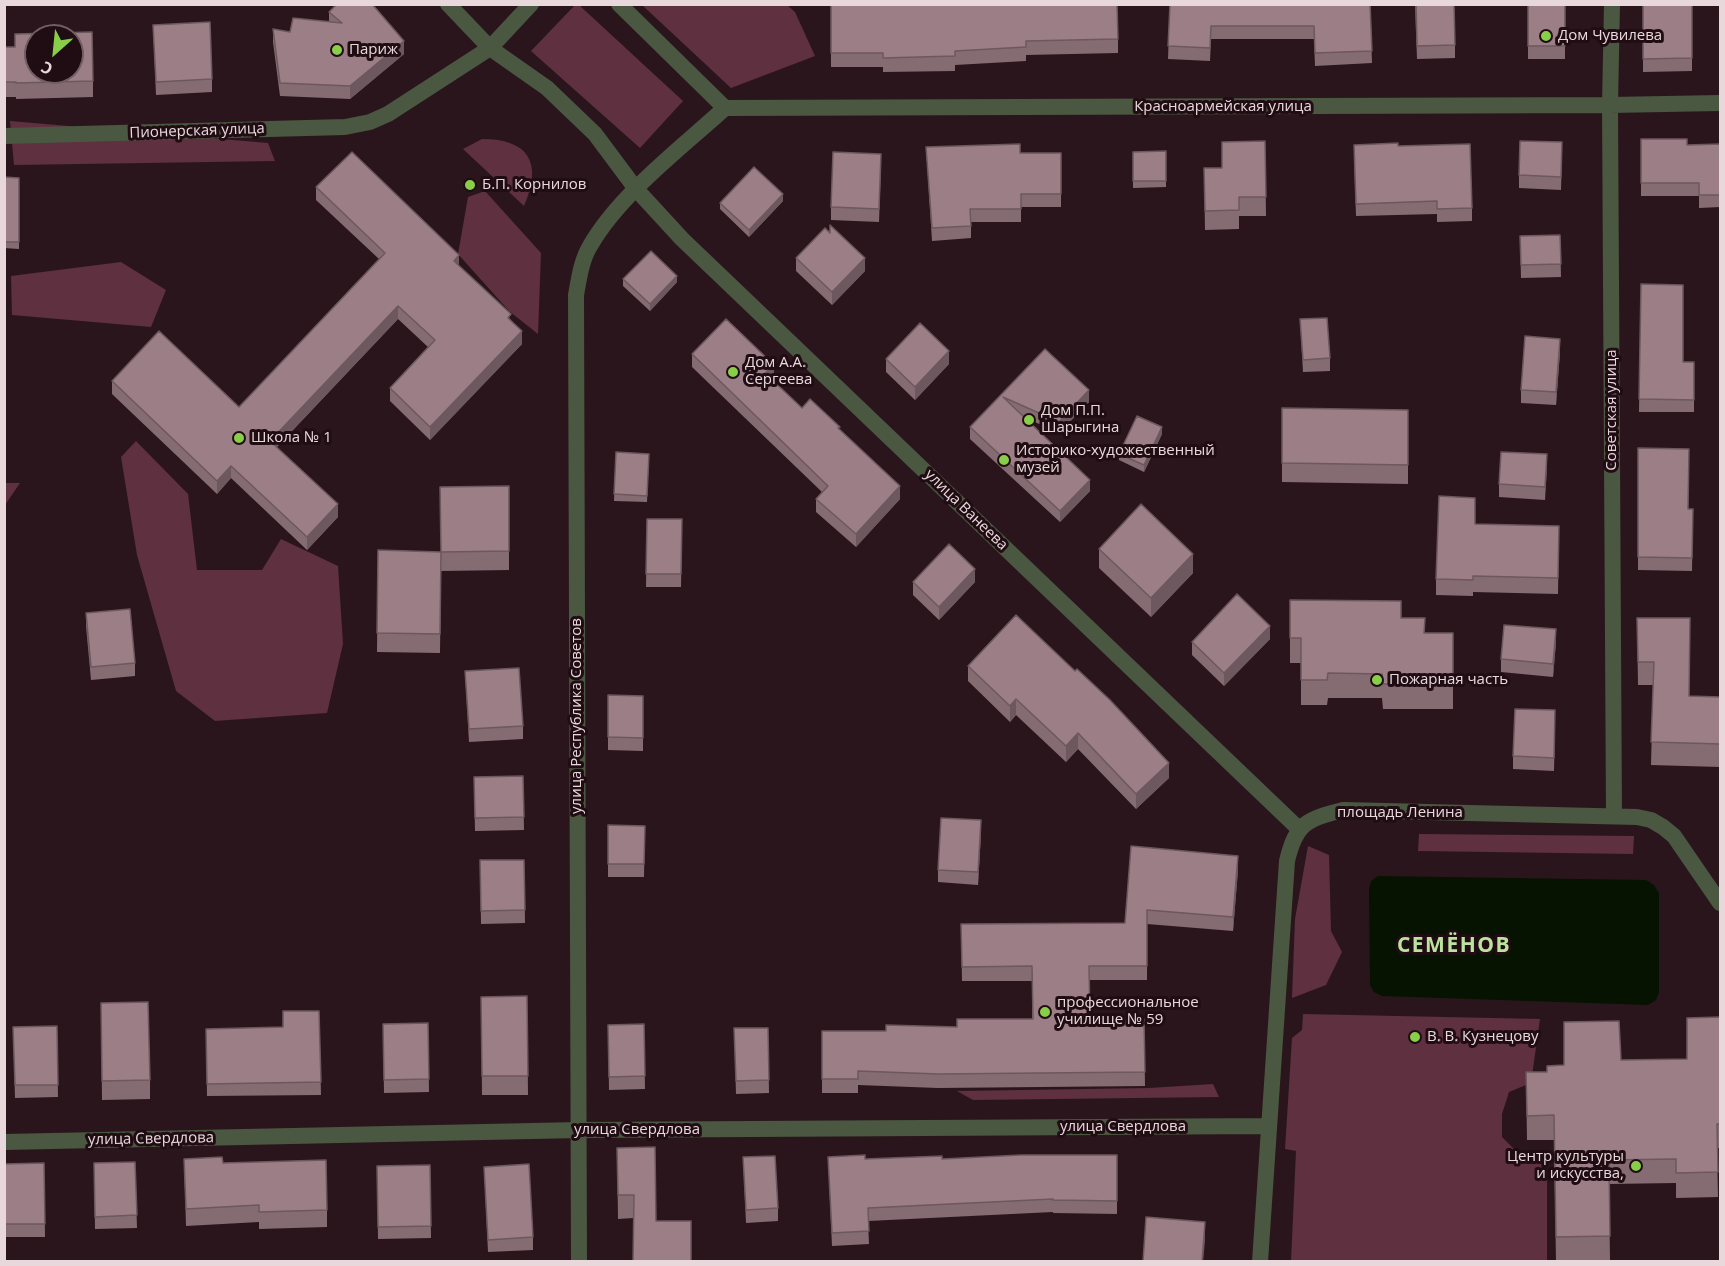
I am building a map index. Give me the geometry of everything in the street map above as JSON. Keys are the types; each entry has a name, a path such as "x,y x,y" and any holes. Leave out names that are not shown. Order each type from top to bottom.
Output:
{"street":[{"name":"улица Ванеева","path":"448,4 490,48 547,88 595,134 636,189 691,247 1299,829"},
{"name":"Пионерская улица","path":"4,136 345,127 370,122 388,114 490,48 531,4"},
{"path":"619,4 725,108"},
{"name":"Советская улица","path":"1612,4 1610,105 1614,816"},
{"name":"Красноармейская улица","path":"725,108 1720,103"},
{"name":"улица Республика Советов","path":"579,1262 576,295 581,268 589,247 614,213 636,189 725,108"},
{"name":"площадь Ленина","path":"1299,829 1318,817 1343,810 1614,816 1651,820 1663,826 1674,836 1720,903"},
{"path":"1260,1262 1287,861 1291,844 1299,829"},
{"name":"улица Свердлова","path":"4,1142 580,1130 1269,1126"}],"shaded area":[{"path":"575,5 579,5 683,101 640,148 531,51"},
{"path":"642,5 787,5 795,12 815,56 731,88"},
{"path":"10,121 268,143 275,161 14,165"},
{"path":"482,139 511,143 528,156 532,177 524,206 463,149"},
{"path":"485,191 541,253 538,334 509,311 458,254 468,197"},
{"path":"121,262 166,290 151,327 12,315 11,276"},
{"path":"136,441 188,494 197,570 262,570 281,539 338,566 343,644 327,713 215,721 176,691 137,555 121,457"},
{"path":"4,483 20,483 5,505"},
{"path":"1419,834 1634,836 1633,854 1418,851"},
{"path":"1308,846 1329,855 1331,931 1342,952 1326,985 1292,998 1295,919"},
{"path":"1378,876 1646,880 1654,885 1659,893 1659,992 1656,1000 1648,1005 1382,996 1374,992 1370,985 1369,889 1371,881"},
{"path":"1303,1014 1540,1019 1531,1083 1509,1092 1502,1114 1502,1137 1520,1155 1547,1154 1547,1260 1291,1261 1296,1151 1285,1149 1292,1038 1302,1030"},
{"path":"1213,1084 1219,1097 973,1100 957,1091 1149,1088"}],"building":[{"name":"Париж","path":"337,4 372,4 404,41 350,86 280,83 273,29 290,32 293,18 342,23 329,12"},
{"path":"831,4 1117,4 1118,39 1026,41 1026,47 955,51 955,56 883,58 883,53 831,53"},
{"path":"1170,4 1370,4 1372,51 1315,53 1314,26 1211,26 1210,48 1168,46"},
{"path":"1416,4 1454,4 1455,45 1417,46"},
{"name":"Дом Чувилева","path":"1528,4 1565,4 1565,46 1528,46"},
{"path":"1643,4 1692,4 1692,58 1643,59"},
{"path":"210,22 212,79 156,82 153,25"},
{"path":"84,32 92,32 93,81 84,81"},
{"path":"15,34 24,34 24,83 4,82 4,47 15,47"},
{"path":"1641,139 1687,139 1687,145 1720,144 1720,195 1699,195 1699,183 1641,183"},
{"path":"1265,141 1266,197 1239,197 1239,210 1205,211 1204,168 1222,168 1222,142"},
{"path":"1520,141 1562,142 1561,177 1519,175"},
{"path":"1398,143 1398,146 1470,144 1472,208 1437,209 1437,201 1356,204 1354,145"},
{"path":"1020,144 1020,153 1061,153 1061,194 1021,194 1021,209 970,209 971,226 932,228 926,147"},
{"path":"1166,151 1166,181 1133,181 1133,152"},
{"path":"352,152 459,255 454,261 511,314 508,318 522,331 430,427 390,388 435,340 398,306 270,441 338,504 307,537 231,466 217,481 112,381 159,331 239,407 385,253 316,187"},
{"path":"833,152 881,154 879,209 831,207"},
{"path":"754,167 783,194 749,230 720,203"},
{"path":"4,177 19,178 19,242 4,242"},
{"path":"830,225 865,258 832,292 796,258 825,228 830,233"},
{"path":"1560,235 1561,264 1521,265 1520,236"},
{"path":"651,251 677,276 650,304 623,279"},
{"path":"1641,284 1683,285 1683,362 1694,362 1694,400 1639,399"},
{"path":"1327,318 1330,358 1303,360 1300,319"},
{"path":"726,319 774,365 765,373 802,408 810,399 900,486 856,534 816,499 828,486 692,354"},
{"path":"920,323 949,351 915,387 886,359"},
{"path":"1525,336 1560,339 1556,392 1521,390"},
{"path":"1045,349 1089,390 1059,422 1003,397 1090,480 1060,511 970,427"},
{"path":"1282,408 1408,410 1408,465 1282,463"},
{"path":"1137,416 1162,427 1144,465 1119,454"},
{"path":"1638,448 1689,449 1688,509 1693,509 1692,558 1638,557"},
{"path":"616,452 649,454 647,496 614,494"},
{"path":"1501,452 1547,454 1545,487 1499,484"},
{"path":"509,486 509,551 441,552 440,487"},
{"path":"1439,496 1475,498 1475,524 1559,526 1558,578 1473,576 1473,580 1436,579"},
{"path":"1141,504 1193,554 1151,598 1099,549"},
{"path":"647,519 682,519 681,574 646,574"},
{"path":"949,544 975,569 939,607 913,582"},
{"path":"378,550 441,552 440,634 377,633"},
{"path":"1237,594 1270,626 1224,673 1192,642"},
{"name":"Пожарная часть","path":"1290,600 1401,601 1401,618 1425,618 1424,633 1453,633 1453,684 1383,684 1382,674 1328,673 1327,680 1301,680 1301,638 1290,638"},
{"path":"130,609 135,663 91,667 86,613"},
{"path":"1016,615 1075,671 1077,669 1110,700 1169,763 1136,794 1078,733 1066,746 1016,699 1010,706 968,666"},
{"path":"1637,618 1690,618 1689,696 1720,697 1720,744 1651,742 1654,662 1638,662"},
{"path":"1504,625 1556,629 1553,664 1501,659"},
{"path":"519,668 523,726 469,729 465,671"},
{"path":"608,695 643,696 643,738 608,737"},
{"path":"1515,709 1555,710 1554,758 1513,756"},
{"path":"523,776 524,817 475,818 474,777"},
{"path":"941,818 981,820 978,872 938,870"},
{"path":"608,825 645,826 644,864 608,864"},
{"path":"1131,846 1238,856 1233,917 1147,910 1147,966 1089,966 1090,1019 1144,1019 1145,1072 938,1074 858,1071 858,1079 822,1079 822,1031 886,1031 886,1025 957,1027 957,1019 1033,1019 1032,966 962,967 961,924 1125,923"},
{"path":"480,860 524,860 525,910 481,911"},
{"path":"527,996 528,1076 482,1076 481,997"},
{"path":"148,1002 150,1080 102,1081 101,1003"},
{"path":"283,1011 319,1011 321,1082 207,1084 206,1029 283,1027"},
{"name":"Центр культуры и искусства,","path":"1720,1017 1718,1172 1676,1173 1676,1159 1609,1160 1610,1236 1556,1237 1554,1115 1527,1116 1526,1072 1547,1072 1547,1066 1564,1065 1564,1022 1619,1021 1621,1060 1687,1059 1687,1018"},
{"path":"428,1023 429,1079 384,1080 383,1024"},
{"path":"644,1024 645,1076 609,1077 608,1025"},
{"path":"57,1026 58,1085 15,1085 13,1027"},
{"path":"734,1028 768,1028 769,1080 736,1081"},
{"path":"655,1147 656,1221 691,1221 691,1262 633,1262 634,1195 618,1195 617,1148"},
{"path":"865,1155 865,1159 942,1156 942,1159 1021,1155 1117,1155 1117,1201 1053,1199 868,1208 869,1231 832,1233 828,1157"},
{"path":"775,1156 778,1208 746,1210 743,1157"},
{"path":"222,1157 223,1163 326,1160 327,1210 259,1212 259,1205 186,1209 184,1159"},
{"path":"135,1162 137,1215 95,1217 94,1163"},
{"path":"44,1163 45,1224 4,1224 4,1164"},
{"path":"529,1164 533,1237 488,1240 484,1167"},
{"path":"430,1165 431,1226 378,1227 377,1166"},
{"path":"1146,1217 1205,1222 1202,1262 1143,1262"}],"place":[{"name":"Дом Чувилева","path":"1546,36"},
{"name":"Париж","path":"337,50"},
{"name":"Б.П. Корнилов","path":"470,185"},
{"name":"Дом А.А. Сергеева","path":"733,372"},
{"name":"Дом П.П. Шарыгина","path":"1029,420"},
{"name":"Школа № 1","path":"239,438"},
{"name":"Историко-художественный музей","path":"1004,460"},
{"name":"Пожарная часть","path":"1377,680"},
{"name":"профессиональное училище № 59","path":"1045,1012"},
{"name":"В. В. Кузнецову","path":"1415,1037"},
{"name":"Центр культуры и искусства,","path":"1636,1166"}],"district":[{"name":"СЕМЁНОВ","path":"1454,946"}]}
